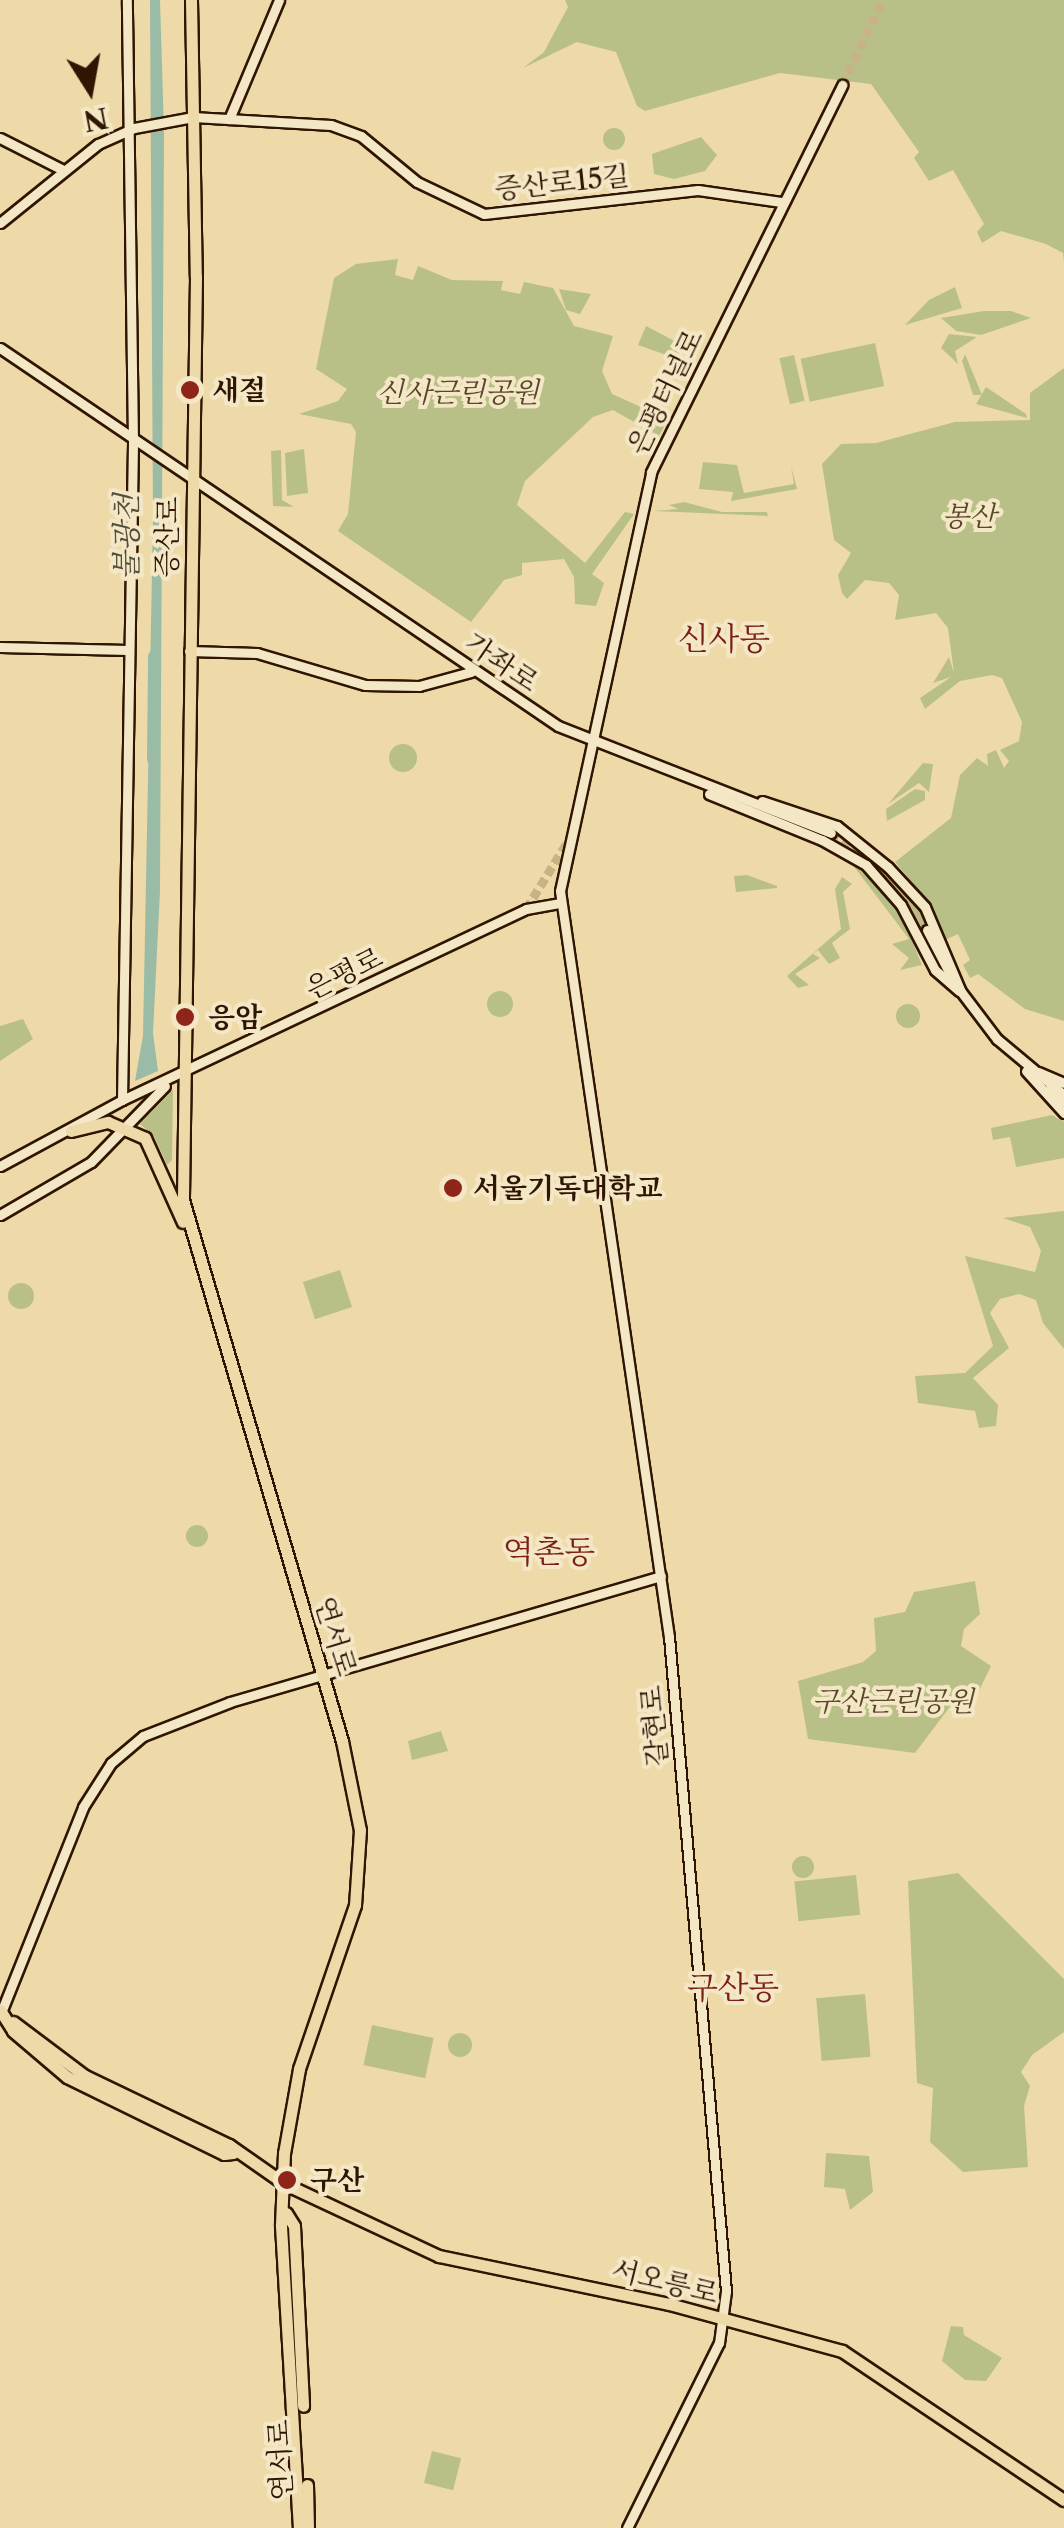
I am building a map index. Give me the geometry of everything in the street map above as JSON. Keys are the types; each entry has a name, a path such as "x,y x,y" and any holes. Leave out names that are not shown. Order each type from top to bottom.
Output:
{"main road":[{"path":"122,1100 128,650 136,443 126,0"},
{"name":"증산로","path":"184,1075 193,482 187,118 191,0"},
{"path":"229,119 280,0"},
{"name":"은평터널로","path":"592,741 653,466 780,202 842,85"},
{"name":"증산로15길","path":"131,129 187,118 332,125 361,136 416,182 484,214 698,190 780,202"},
{"path":"0,223 64,170 131,129"},
{"path":"0,138 64,170"},
{"path":"0,348 136,443"},
{"name":"가좌로","path":"136,443 558,726 710,791 831,833"},
{"path":"0,647 128,650"},
{"path":"189,651 257,653 365,685 419,686 474,671"},
{"path":"560,903 567,844 592,741"},
{"path":"710,791 848,834 874,854 926,907 960,992"},
{"path":"710,791 866,864 935,970 960,992 1064,1112"},
{"path":"836,848 854,848 848,834"},
{"path":"866,864 874,854"},
{"path":"878,878 878,868 887,865"},
{"name":"은평로","path":"0,1166 122,1100 184,1075 526,909 560,903"},
{"name":"갈현로","path":"560,903 661,1576 724,2323"},
{"path":"926,930 960,992"},
{"path":"1012,1052 1064,1095"},
{"path":"1012,1052 1064,1083"},
{"path":"0,1215 90,1162 128,1126 153,1095 184,1075"},
{"name":"연서로","path":"184,1075 182,1200 188,1230 354,1792 360,1864 336,1975 299,2069 284,2184 299,2528"},
{"path":"1042,1078 1064,1104"},
{"path":"71,1131 108,1122 128,1126 154,1148 188,1230"},
{"path":"0,2012 83,1807 111,1764 172,1721 661,1576"},
{"name":"서오릉로","path":"0,2012 72,2068 284,2184 440,2256 669,2304 724,2323 842,2350 1064,2500"},
{"name":"연서로","path":"286,2214 294,2226 308,2528"},
{"path":"627,2528 724,2323"}],"green space":[{"path":"565,0 1064,0 1064,262 1063,253 1046,244 1001,231 982,243 977,232 984,224 953,170 929,181 914,158 919,152 871,84 780,73 645,111 637,106 616,52 577,42 523,68 544,52 568,7"},
{"path":"610,128 618,128 625,139 618,150 610,150 603,143 603,135"},
{"path":"701,137 717,155 705,171 674,179 654,174 652,154"},
{"name":"신사근린공원","path":"398,259 395,275 413,280 418,266 452,280 503,281 501,290 520,294 524,282 553,288 574,326 613,336 602,371 612,394 668,419 659,436 613,410 593,417 525,481 517,505 585,563 625,512 634,514 592,574 604,583 596,606 575,604 574,577 564,559 522,563 522,575 504,580 471,622 338,531 348,514 356,432 351,424 299,414 338,401 347,389 316,369 334,278 356,264"},
{"path":"955,287 962,308 905,325 929,300"},
{"path":"559,289 591,294 580,314 566,310"},
{"path":"1011,311 1031,318 981,335 956,331 941,318"},
{"path":"646,326 684,346 678,359 638,345"},
{"path":"949,334 977,337 955,351 958,364 941,348"},
{"path":"875,343 884,386 810,402 801,359"},
{"path":"965,354 982,395 973,395 962,361"},
{"path":"794,355 805,401 790,404 779,358"},
{"name":"봉산","path":"1064,368 1064,1021 1025,1009 978,974 970,978 963,965 970,960 958,934 945,940 927,900 895,862 951,818 960,775 977,758 988,766 987,754 996,750 1004,768 1009,761 1000,750 1019,741 1022,722 1002,678 992,675 960,681 925,709 920,698 951,677 933,683 949,657 954,673 948,628 936,613 895,620 899,595 889,583 865,580 847,599 842,593 838,575 851,553 834,540 822,464 841,444 876,443 955,422 1030,420 1030,393"},
{"path":"986,387 1026,414 1027,418 976,404"},
{"path":"304,449 308,493 287,496 285,453"},
{"path":"281,450 282,500 294,507 273,506 271,451"},
{"path":"703,462 737,465 744,493 794,484 791,466 797,489 731,501 733,492 699,489"},
{"path":"684,502 722,512 767,512 768,516 654,511 678,509 669,505"},
{"path":"403,744 413,748 417,758 413,768 403,772 393,768 389,758 393,748"},
{"path":"923,763 933,764 929,792 919,783 888,804"},
{"path":"915,789 925,791 925,800 887,821 886,809"},
{"path":"849,860 898,907 922,965 900,970 909,958 892,944 909,939"},
{"path":"885,868 916,897 930,923 917,930 878,874"},
{"path":"747,875 777,888 736,892 734,876"},
{"path":"842,877 852,884 843,892 850,929 832,943 840,958 829,964 818,950 813,954 820,958 795,974 809,985 798,988 787,976 841,929 835,889"},
{"path":"500,991 509,995 513,1004 509,1013 500,1017 491,1013 487,1004 491,995"},
{"path":"908,1004 920,1016 908,1028 896,1016"},
{"path":"23,1019 33,1039 0,1061 0,1026"},
{"path":"173,1090 172,1160 167,1165 154,1136 140,1124"},
{"path":"1052,1115 1064,1122 1064,1158 1016,1167 1010,1137 993,1140 991,1128"},
{"path":"1064,1211 1064,1349 1043,1323 1036,1300 1019,1294 1000,1299 990,1313 1009,1348 973,1378 998,1405 996,1426 979,1428 975,1411 918,1403 915,1376 965,1373 993,1346 965,1256 1035,1272 1041,1251 1030,1227 1003,1218"},
{"path":"340,1270 352,1307 315,1319 303,1282"},
{"path":"21,1283 30,1287 34,1296 30,1305 21,1309 12,1305 8,1296 12,1287"},
{"path":"197,1525 205,1528 205,1544 197,1547 189,1544 186,1536 189,1528"},
{"name":"구산근린공원","path":"975,1581 980,1614 964,1629 961,1646 991,1666 975,1699 952,1704 915,1753 808,1739 798,1681 863,1662 876,1651 874,1618 905,1612 914,1592"},
{"path":"441,1731 448,1751 412,1760 408,1741"},
{"path":"803,1856 811,1859 811,1875 803,1878 795,1875 792,1867 795,1859"},
{"path":"958,1873 1064,1979 1064,2032 1032,2055 1021,2072 1030,2086 1024,2106 1028,2167 963,2172 930,2142 933,2088 917,2083 908,1881"},
{"path":"856,1875 860,1915 799,1921 794,1881"},
{"path":"865,1994 870,2057 822,2061 816,1998"},
{"path":"372,2025 434,2038 425,2078 363,2065"},
{"path":"460,2033 469,2036 469,2054 460,2057 451,2054 448,2045 451,2036"},
{"path":"826,2153 869,2156 873,2192 850,2210 845,2189 824,2187"},
{"path":"951,2326 963,2327 964,2335 1002,2358 986,2381 965,2380 942,2361"},
{"path":"432,2451 461,2458 453,2490 424,2483"}],"shaded area":[{"name":"불광천","path":"150,0 160,0 164,132 160,891 153,1033 158,1071 135,1081 143,1036 153,520"}],"waterway":[{"name":"불광천","path":"152,759 153,656"}],"tunnel":[{"path":"842,85 883,0"},
{"path":"831,833 883,869 927,930"},
{"path":"526,909 567,843"}],"place":[{"name":"새절","path":"190,390"},
{"name":"응암","path":"185,1017"},
{"name":"서울기독대학교","path":"453,1188"},
{"name":"구산","path":"287,2180"}],"district":[{"name":"신사동","path":"724,639"},
{"name":"역촌동","path":"549,1552"},
{"name":"구산동","path":"733,1988"}]}
